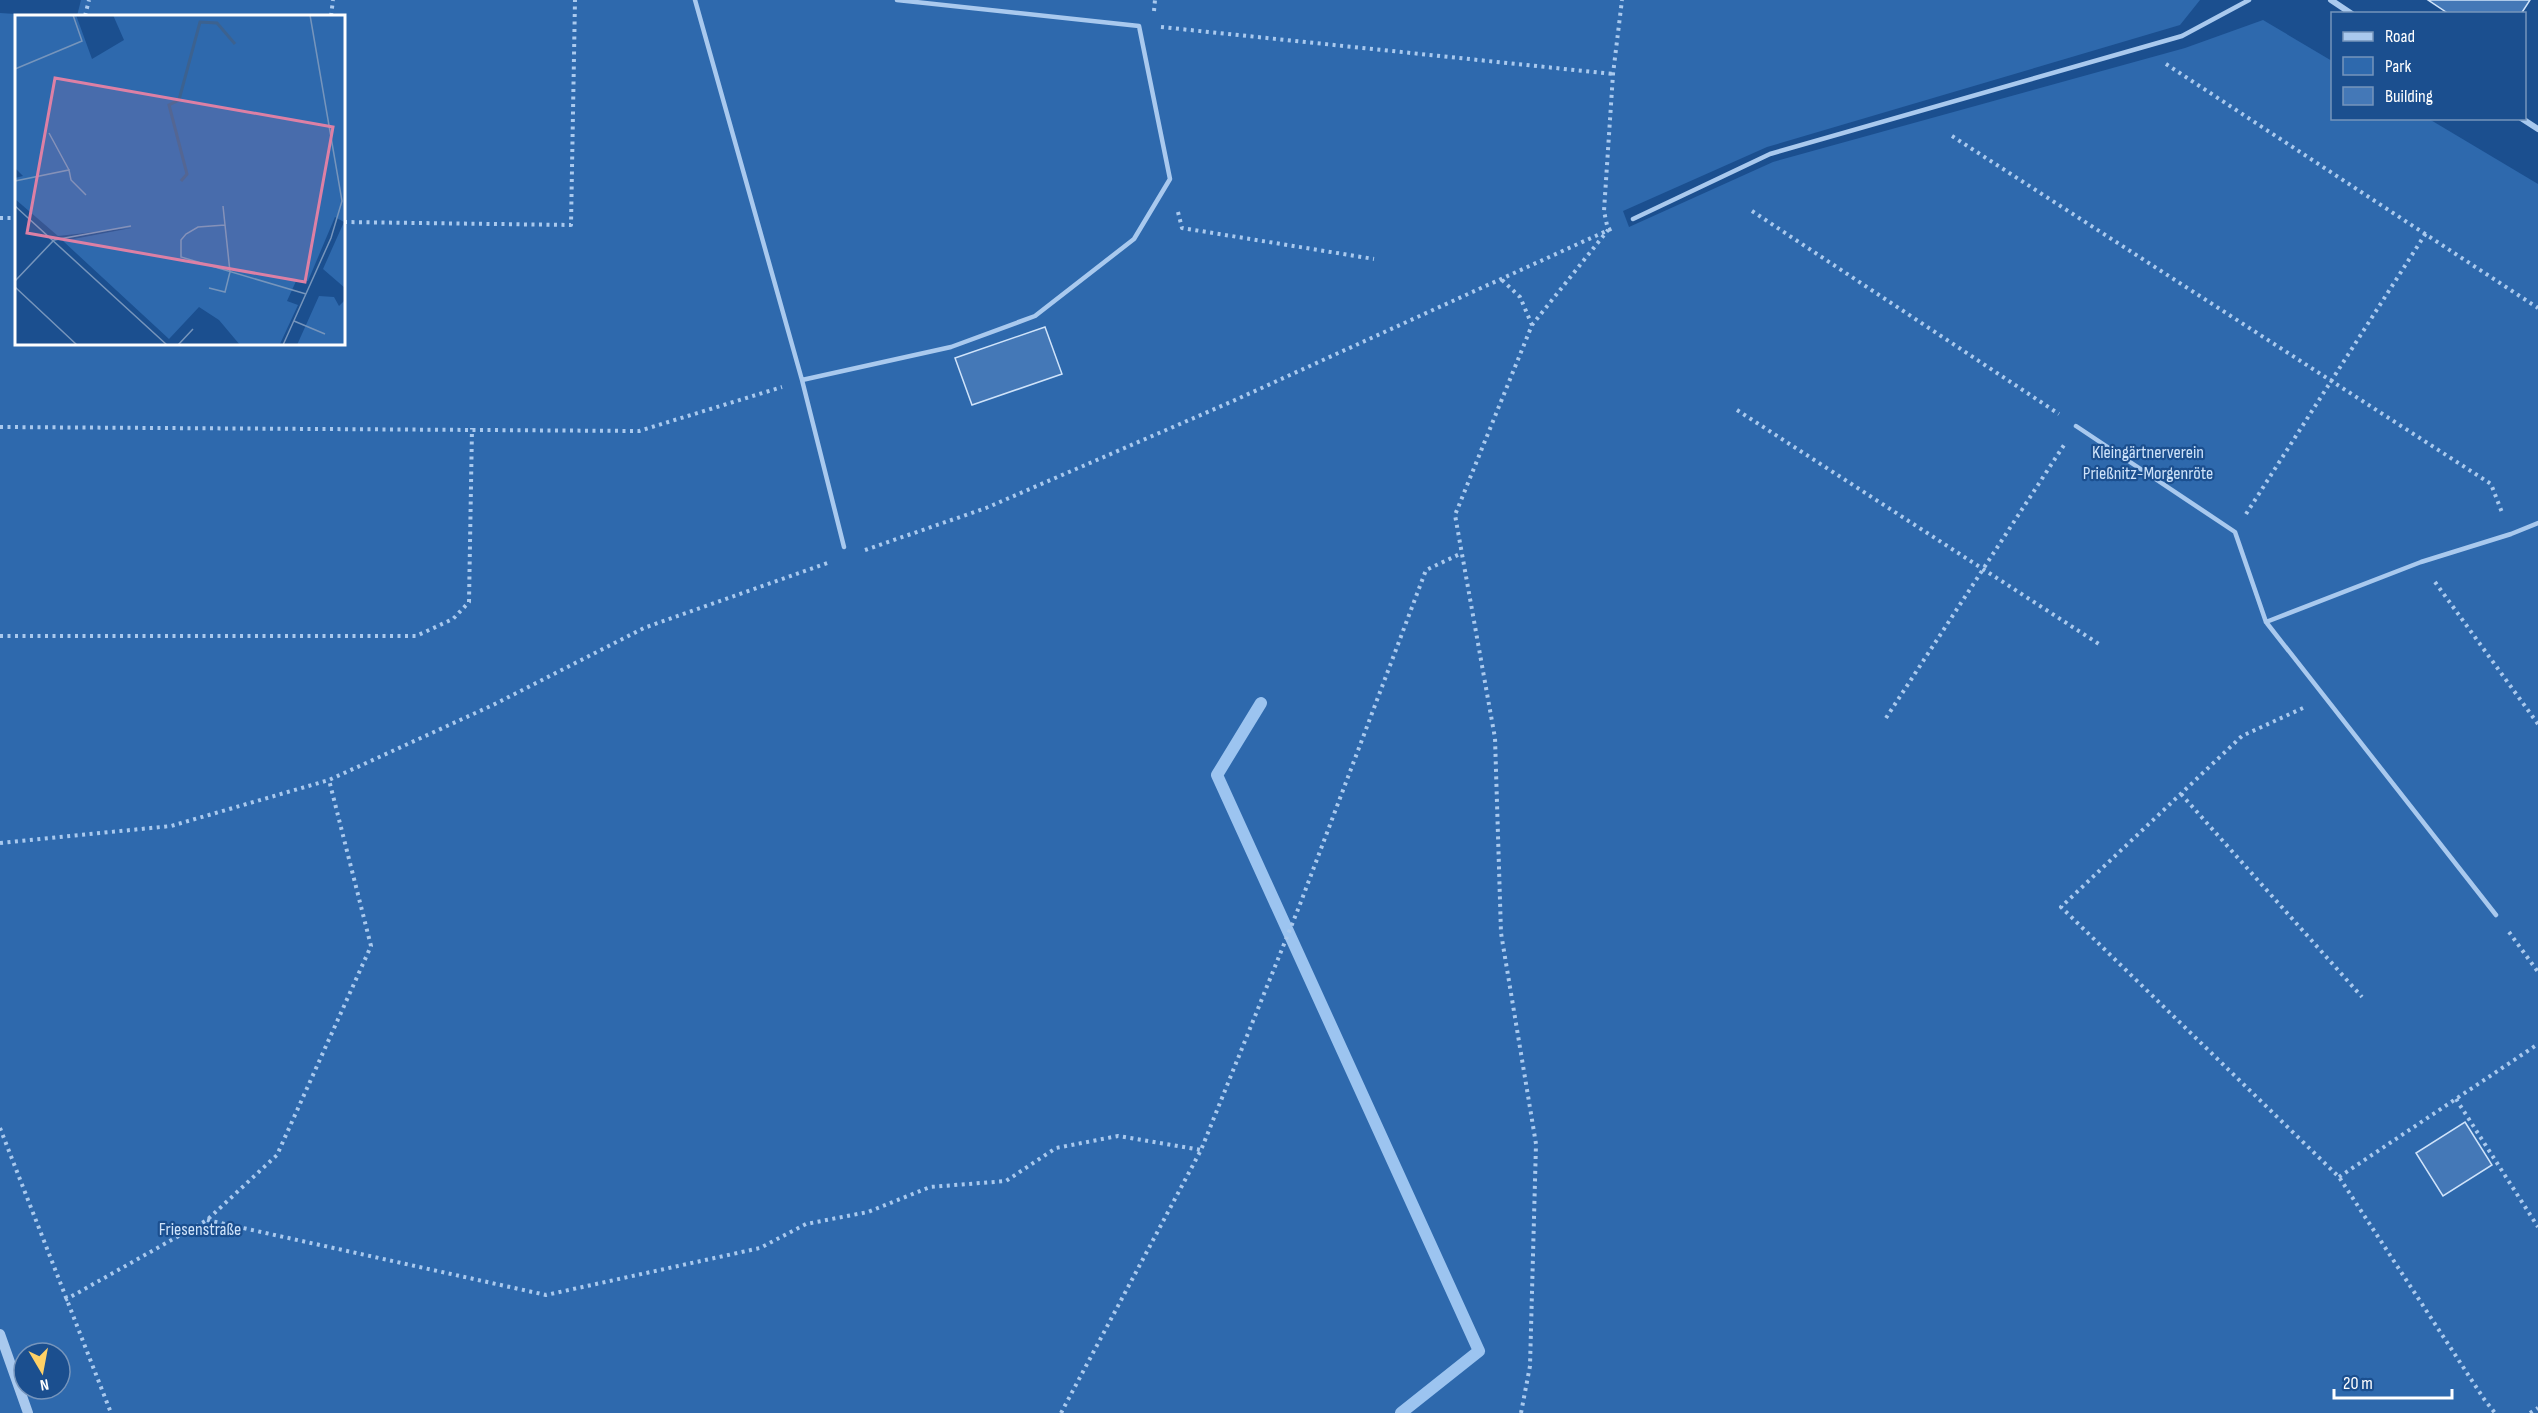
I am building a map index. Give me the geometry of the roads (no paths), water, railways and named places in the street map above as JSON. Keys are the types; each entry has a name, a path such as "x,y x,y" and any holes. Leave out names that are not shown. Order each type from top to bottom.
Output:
{"street":[{"path":"2331,0 2349,12"},
{"path":"2524,120 2538,129"},
{"path":"0,1334 28,1413"}],"lane":[{"path":"695,0 802,380 844,547"},
{"path":"802,380 951,347 1035,316 1134,239 1170,179 1139,26 897,0"},
{"path":"1633,219 1770,154 2182,36 2249,0"},
{"path":"2076,426 2235,532 2266,622 2496,915"},
{"path":"2266,622 2421,562 2511,534 2538,523"}],"waterway":[{"path":"1261,703 1217,775 1479,1351 1401,1413"}],"park label":[{"name":"Kleingärtnerverein Prießnitz-Morgenröte","path":"2148,462"},
{"name":"Friesenstraße","path":"200,1229"}]}
